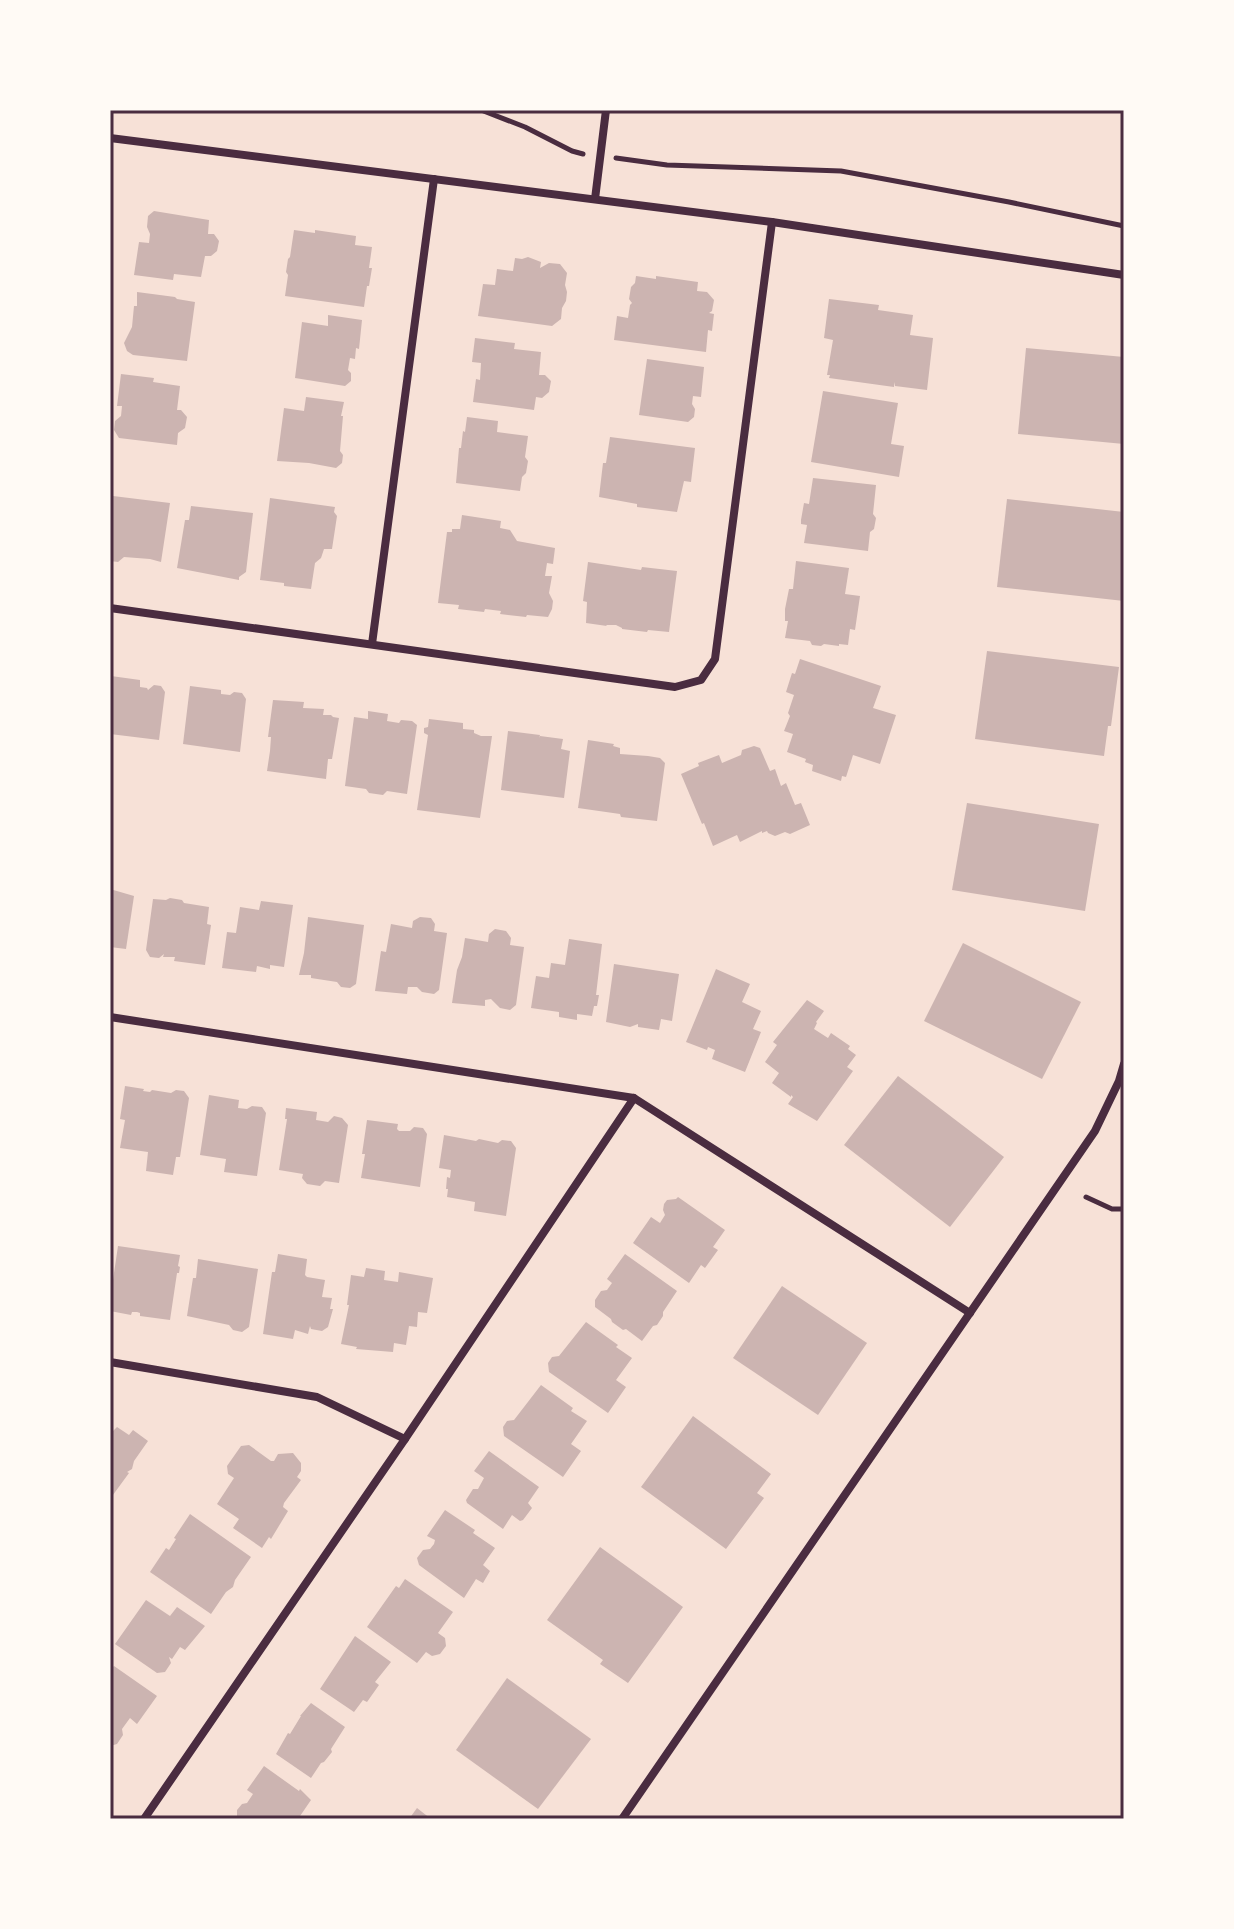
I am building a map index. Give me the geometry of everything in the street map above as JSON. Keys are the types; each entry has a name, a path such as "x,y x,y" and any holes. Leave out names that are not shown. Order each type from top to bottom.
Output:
{"street":[{"path":"595,199 606,110"},
{"path":"110,138 772,222 1124,275"},
{"path":"372,644 434,179"},
{"path":"110,608 675,687 701,680 715,659 772,222"},
{"path":"110,1017 634,1098 970,1313"},
{"path":"622,1819 1095,1131 1124,1064"},
{"path":"144,1819 634,1098"},
{"path":"110,1362 317,1397 405,1439"}],"path":[{"path":"481,110 525,127 572,151"},
{"path":"620,158 667,165 841,171 1124,226"},
{"path":"1086,1197 1112,1209 1124,1209"}],"building":[{"path":"154,211 209,220 208,234 214,234 219,241 217,251 205,256 201,277 174,274 173,280 134,275 139,242 149,243 148,216"},
{"path":"294,230 356,236 355,245 372,247 369,268 372,268 364,307 285,296"},
{"path":"528,257 541,262 540,268 549,263 560,264 567,273 566,301 561,319 552,326 478,316 483,284 495,285 497,269 513,271 515,258"},
{"path":"636,276 698,282 697,291 707,292 714,300 709,313 714,314 712,331 708,330 706,352 614,340 617,316 628,318 632,303 629,299 631,287"},
{"path":"137,292 195,302 187,361 133,355 127,351 124,343 132,327"},
{"path":"829,299 879,305 878,310 913,315 910,335 933,338 927,390 895,386 894,382 894,387 829,378 833,340 824,338"},
{"path":"328,315 362,320 359,349 356,348 355,359 350,358 348,370 351,381 345,386 295,378 302,322 328,326"},
{"path":"475,338 515,343 514,349 541,352 539,375 545,375 551,381 549,392 542,398 536,397 534,410 473,402 476,379 480,380 481,363 472,362"},
{"path":"1026,348 1124,357 1124,444 1018,434"},
{"path":"647,359 704,367 701,397 693,396 694,417 688,422 639,415"},
{"path":"121,374 154,378 153,382 180,386 177,410 187,417 185,428 178,433 177,445 119,438 114,430 115,421 121,416 122,406 117,406"},
{"path":"823,391 898,403 891,444 904,446 899,477 811,462"},
{"path":"306,397 344,402 340,451 343,455 342,463 336,468 277,461 284,408 304,411"},
{"path":"467,417 498,421 497,432 528,436 525,457 528,461 520,491 456,483 459,448"},
{"path":"610,437 695,448 691,482 684,481 677,512 637,507 637,504 599,497"},
{"path":"813,478 876,485 873,514 876,518 874,529 870,532 868,551 804,543 807,525 801,524 801,520 804,503 809,504"},
{"path":"113,496 170,503 161,562 124,557 118,562 110,561"},
{"path":"270,498 335,507 337,516 332,549 324,549 315,563 311,589 260,580"},
{"path":"1007,499 1124,512 1124,601 997,587"},
{"path":"191,506 253,513 246,572 239,580 177,568 185,520 189,520"},
{"path":"462,515 501,521 500,528 510,530 517,541 555,548 553,564 547,563 545,576 552,576 549,593 553,601 548,617 458,609 459,605 438,603 447,532 460,529"},
{"path":"796,561 849,568 845,594 860,596 855,630 850,629 848,645 812,645 810,641 785,638 788,621 785,621 785,609 789,589 793,589"},
{"path":"588,562 641,570 642,567 677,571 669,632 586,623 587,602 583,601"},
{"path":"987,651 1119,667 1104,756 975,739"},
{"path":"800,659 881,686 873,708 896,715 880,764 853,755 846,777 842,776 841,781 812,771 813,765 805,762 806,759 787,752 793,734 784,731 794,695 786,692"},
{"path":"111,676 140,680 140,687 148,690 154,685 161,686 165,692 159,740 110,734"},
{"path":"190,686 221,690 221,694 242,693 246,699 240,752 183,744"},
{"path":"273,700 304,702 303,708 324,709 323,715 339,718 326,779 267,771"},
{"path":"368,711 388,714 387,721 412,721 417,725 407,794 387,791 383,795 345,786 354,717 368,719"},
{"path":"429,719 463,723 463,729 474,730 481,736 492,736 480,818 417,810 428,735 424,733 424,728 428,727"},
{"path":"508,731 540,735 539,738 563,739 561,749 570,751 564,798 501,790"},
{"path":"588,740 614,744 620,748 620,754 660,758 665,763 657,821 578,808"},
{"path":"754,746 760,748 770,771 775,769 781,786 786,783 795,805 801,803 810,825 790,834 785,832 775,836 762,831 740,842 737,835 713,846 681,774 719,755 722,763"},
{"path":"967,803 1099,824 1085,911 952,890"},
{"path":"110,889 134,896 126,949 110,947"},
{"path":"170,898 209,907 207,924 211,925 205,965 174,961 175,957 163,957 164,954 159,958 150,957 146,950 153,899"},
{"path":"261,901 293,905 284,967 270,965 270,969 257,966 256,972 222,968 227,932 236,933 240,907 259,910"},
{"path":"308,917 364,925 356,984 350,988 341,987 337,982 311,978 311,975 299,975"},
{"path":"420,917 431,918 435,924 434,931 447,933 439,990 434,994 422,992 417,987 408,987 407,994 375,991 381,951 386,952 391,924 412,928 413,921"},
{"path":"495,929 506,931 511,938 510,945 524,947 516,1005 510,1010 500,1008 491,999 485,1000 485,1006 452,1003 465,938 488,942 489,934"},
{"path":"569,939 602,944 597,1006 594,1006 592,1016 577,1014 577,1020 559,1017 559,1012 531,1008 536,976 549,978 551,963 565,965"},
{"path":"963,943 1081,1002 1042,1079 924,1021"},
{"path":"614,964 679,974 672,1021 661,1019 659,1030 638,1027 638,1024 630,1027 606,1022"},
{"path":"716,969 750,984 742,1002 761,1011 753,1029 761,1032 745,1072 712,1059 715,1050 686,1042"},
{"path":"807,1000 824,1011 814,1029 828,1038 831,1033 850,1046 848,1049 856,1055 847,1067 853,1071 817,1121 788,1104 793,1097 772,1083 779,1073 765,1062 777,1045 773,1042"},
{"path":"898,1076 1004,1157 950,1227 844,1145"},
{"path":"125,1086 150,1092 184,1091 189,1098 180,1157 176,1157 173,1175 146,1171 148,1152 120,1148 125,1120 120,1119"},
{"path":"209,1095 239,1100 238,1108 262,1107 266,1113 257,1176 224,1172 226,1159 200,1155"},
{"path":"286,1108 317,1112 316,1120 328,1122 334,1116 342,1118 348,1125 339,1183 325,1181 320,1186 307,1184 302,1178 303,1174 279,1170"},
{"path":"367,1120 398,1124 399,1131 423,1128 427,1134 420,1187 361,1178"},
{"path":"444,1135 498,1143 511,1141 516,1148 506,1216 474,1211 475,1202 447,1197 447,1177 450,1178 451,1170 439,1168"},
{"path":"678,1197 725,1230 713,1247 718,1250 705,1268 701,1265 689,1283 633,1243 651,1217 660,1223 665,1215 663,1210 667,1200"},
{"path":"118,1246 180,1255 170,1320 140,1316 137,1312 131,1315 110,1311"},
{"path":"278,1254 307,1259 305,1275 325,1280 322,1297 332,1298 330,1309 333,1309 328,1327 322,1331 310,1326 308,1334 295,1330 293,1339 263,1334 272,1272 275,1272"},
{"path":"625,1254 677,1291 657,1325 642,1341 595,1307 595,1300 612,1283 607,1279"},
{"path":"198,1259 258,1269 249,1327 242,1332 233,1330 229,1325 187,1316"},
{"path":"366,1268 385,1271 384,1280 398,1282 399,1272 433,1278 427,1313 418,1312 417,1327 409,1326 406,1345 394,1343 393,1352 356,1349 341,1344 351,1275 364,1277"},
{"path":"782,1286 867,1343 818,1415 733,1358"},
{"path":"586,1322 632,1358 616,1380 626,1387 608,1413 549,1372 548,1363 552,1357 559,1356"},
{"path":"541,1385 587,1421 571,1444 581,1451 563,1477 504,1436 503,1427 507,1421 514,1420"},
{"path":"693,1416 771,1474 757,1493 764,1498 726,1549 641,1487"},
{"path":"117,1427 129,1435 133,1430 148,1441 110,1499 110,1434"},
{"path":"249,1445 271,1461 278,1454 293,1453 301,1463 297,1477 301,1480 284,1503 283,1507 288,1511 262,1548 233,1528 239,1519 217,1504 234,1478 228,1474 227,1466 241,1446"},
{"path":"489,1451 539,1487 528,1503 532,1508 523,1520 512,1515 503,1529 466,1500 484,1478 474,1471"},
{"path":"445,1510 495,1548 483,1565 490,1571 483,1583 476,1579 464,1598 419,1565 417,1558 434,1544 435,1540 427,1536"},
{"path":"190,1514 251,1557 233,1587 211,1614 150,1572 166,1548 169,1550"},
{"path":"600,1547 683,1607 628,1683 600,1664 603,1660 547,1620"},
{"path":"405,1579 453,1612 438,1633 445,1638 446,1646 440,1654 432,1656 426,1652 417,1663 367,1627 396,1586 399,1588"},
{"path":"146,1600 170,1616 177,1607 205,1626 185,1650 180,1647 172,1659 169,1657 171,1663 165,1672 157,1673 115,1644"},
{"path":"355,1636 391,1662 375,1682 379,1685 367,1702 363,1700 354,1712 320,1689"},
{"path":"110,1666 157,1696 137,1724 130,1718 117,1744 110,1746"},
{"path":"507,1678 591,1739 538,1809 456,1750"},
{"path":"311,1703 345,1727 332,1752 311,1778 276,1754"},
{"path":"264,1766 300,1789 311,1800 298,1819 237,1817 237,1810 253,1794 247,1790"},
{"path":"417,1808 431,1819 409,1819"}]}
